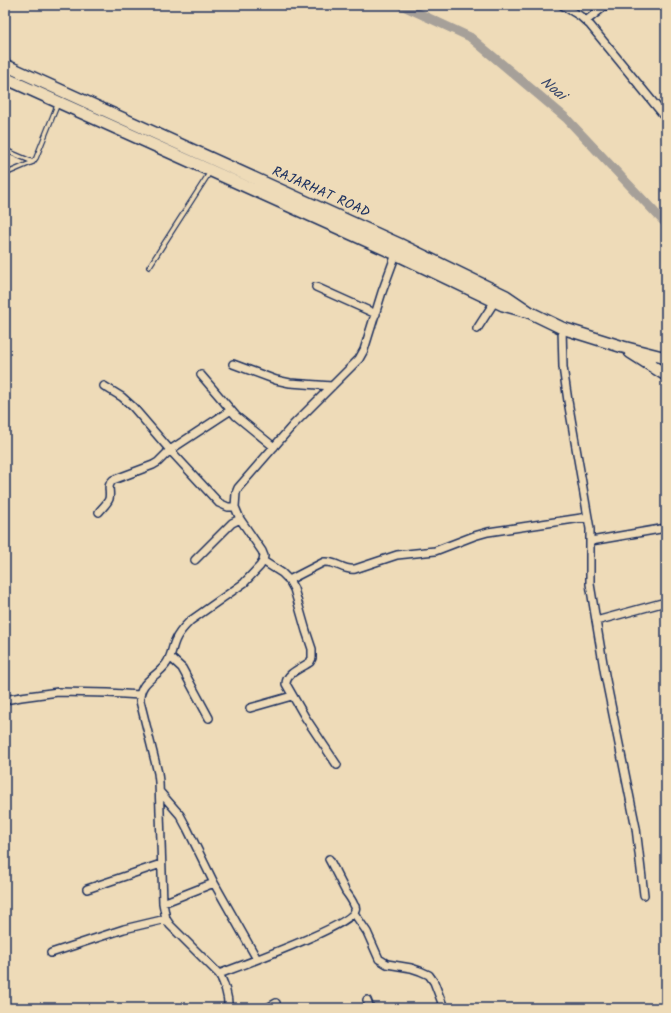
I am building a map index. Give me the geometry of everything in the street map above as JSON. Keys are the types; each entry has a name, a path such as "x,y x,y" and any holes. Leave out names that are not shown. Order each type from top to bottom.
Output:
{"main road":[{"name":"RAJARHAT ROAD","path":"5,65 399,244 506,296 531,313 562,328 623,347"},
{"path":"5,78 396,254 508,307 531,313"},
{"path":"623,347 666,358"},
{"path":"623,347 666,376"}],"street":[{"path":"562,5 586,21 666,118"},
{"path":"586,21 606,5"},
{"path":"228,1008 229,1003 222,979 219,974 170,925 166,919 163,903 160,792 158,773 140,701 140,695 147,682 167,663 176,639 186,624 239,587 263,561 264,556 262,552 240,519 235,507 238,488 293,425 362,355 396,254"},
{"path":"316,287 376,314"},
{"path":"477,329 495,301"},
{"path":"562,328 564,367 568,400 591,541 590,576 596,621 605,676 636,828 644,895"},
{"path":"233,364 276,380 290,383 332,386"},
{"path":"201,375 231,410 274,447"},
{"path":"104,386 127,401 219,503 228,507 235,507"},
{"path":"99,512 108,499 109,486 113,480 154,465 170,450 231,410"},
{"path":"289,580 324,562 330,562 350,570 355,570 397,555 435,551 488,532 588,517"},
{"path":"194,560 232,523 240,519"},
{"path":"591,541 666,528"},
{"path":"263,561 282,573 289,580 294,589 312,649 312,658 310,662 286,678 286,684 292,696 337,765"},
{"path":"596,621 662,602"},
{"path":"170,657 182,668 209,718"},
{"path":"5,700 58,692 140,695"},
{"path":"250,708 292,696"},
{"path":"160,792 180,816 187,828 214,883 257,959"},
{"path":"219,974 325,931 350,917 354,913 356,909 355,906 329,859"},
{"path":"87,889 161,864"},
{"path":"163,903 214,883"},
{"path":"354,913 367,932 379,959 387,964 411,968 429,975 434,982 444,1008"},
{"path":"51,953 124,929 166,919"},
{"path":"367,1000 370,1008"},
{"path":"267,1008 276,1003"}],"lane":[{"path":"5,174 33,162 38,154 58,102"},
{"path":"5,150 33,162"},
{"path":"149,267 211,171"}],"waterway":[{"name":"Noai","path":"401,5 470,37 566,118 666,224"}]}
